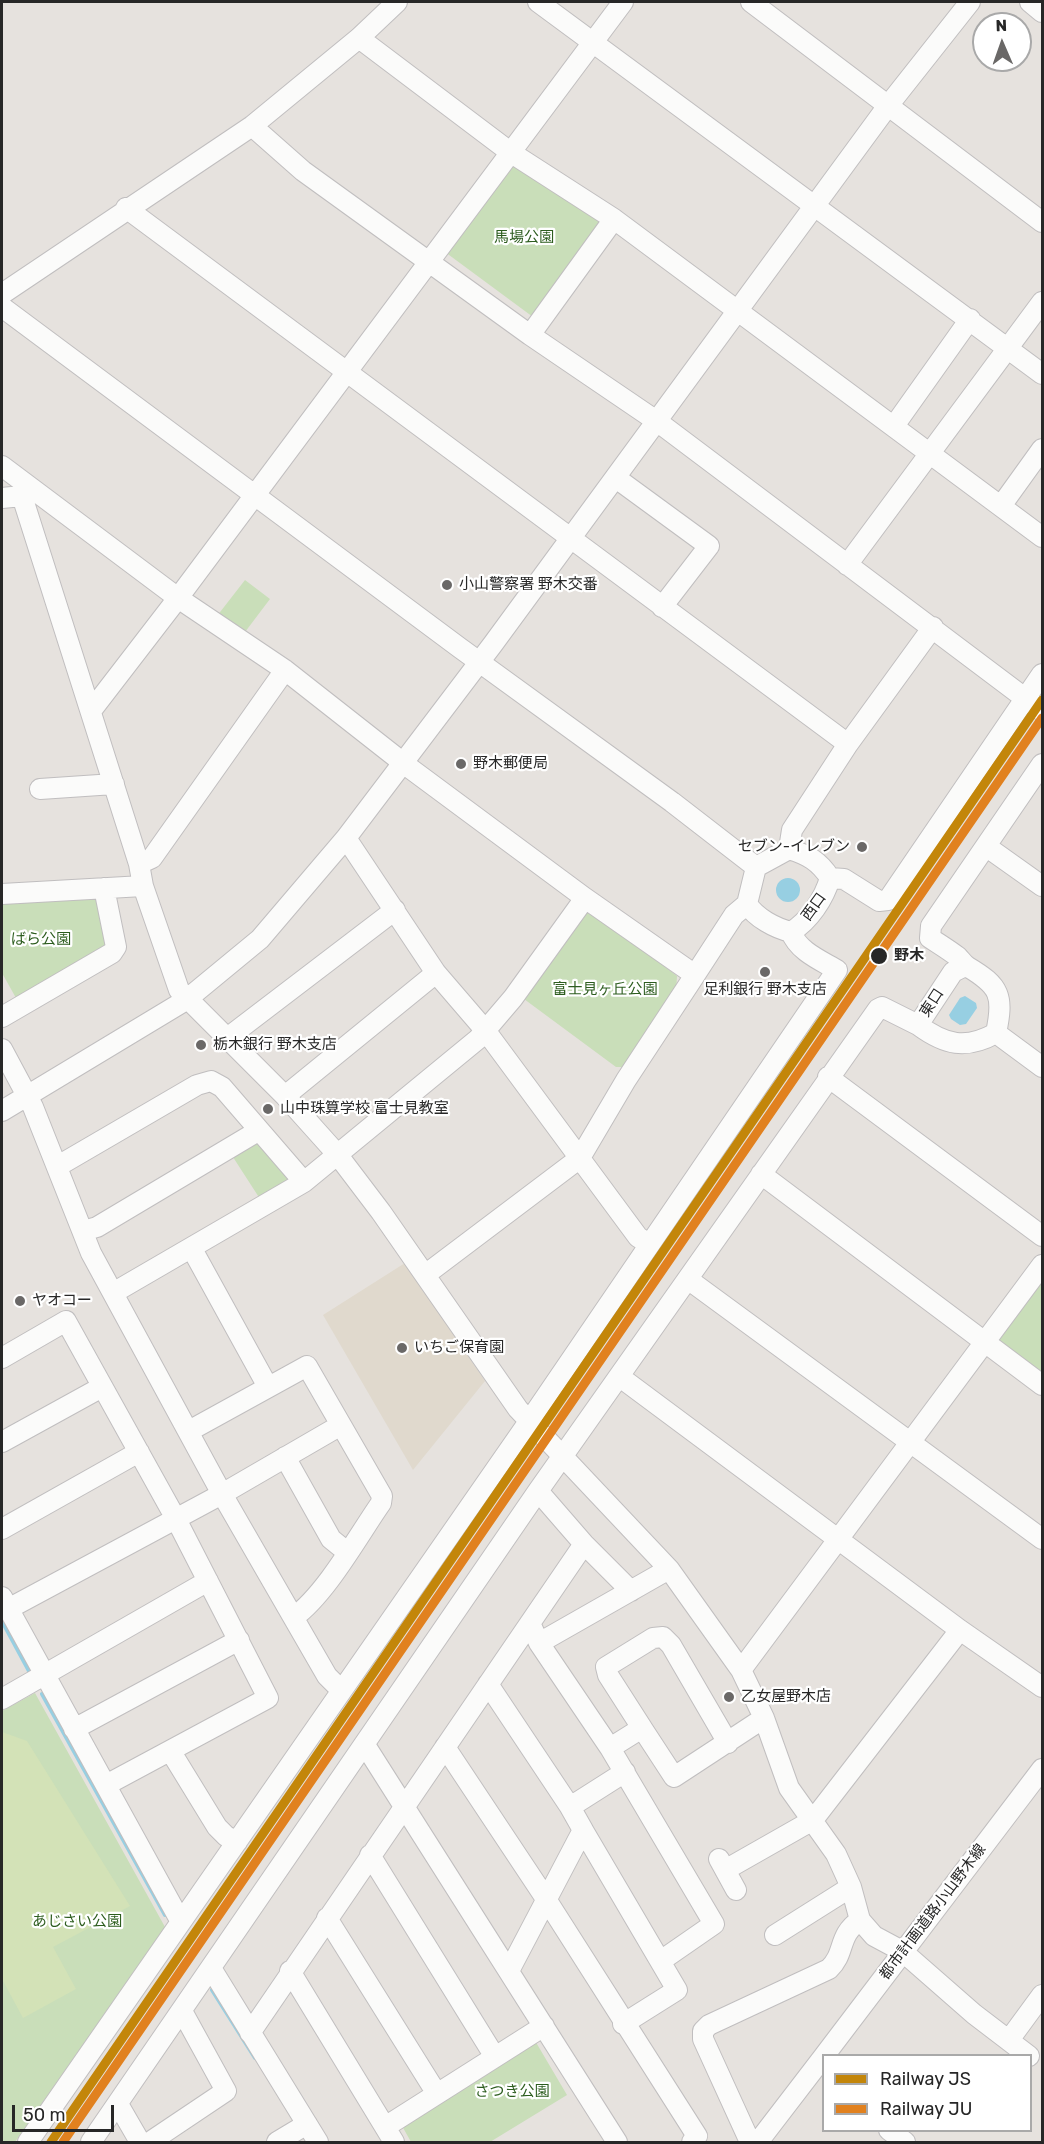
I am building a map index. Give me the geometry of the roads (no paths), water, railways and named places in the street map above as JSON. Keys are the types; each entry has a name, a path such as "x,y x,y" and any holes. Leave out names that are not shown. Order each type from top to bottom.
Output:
{"street":[{"path":"2,294 126,208 252,126 359,38 397,2"},
{"path":"538,2 1042,374"},
{"path":"91,711 623,2"},
{"path":"751,2 1042,222"},
{"path":"2,1111 186,999 260,939 346,838 658,422 887,107 970,2"},
{"path":"1030,2 1042,12"},
{"path":"359,38 510,152 614,219 1042,537"},
{"path":"252,126 303,171 430,260 530,335 658,422 1042,711"},
{"path":"126,208 848,744"},
{"path":"530,335 614,219"},
{"path":"847,565 1042,302"},
{"path":"2,307 672,802 756,867"},
{"path":"894,426 970,319"},
{"path":"1001,506 1042,448"},
{"path":"2,466 26,492 285,670 403,762 585,898 695,975"},
{"path":"616,478 709,546 662,607"},
{"path":"2,498 26,492"},
{"path":"26,492 139,864 143,886 175,982 186,999 285,1096 337,1154 518,1409 669,1569 741,1670 764,1718 789,1788 836,1854 851,1887 860,1920 874,1936 902,1951 1027,2054"},
{"path":"424,1275 580,1158 626,1080 734,915 747,904 756,867 789,849 792,830 848,744 933,627"},
{"path":"139,864 152,858 285,670"},
{"path":"830,878 844,879 879,901 888,900 1042,674"},
{"path":"1042,765 929,932 930,938 957,957 965,966 993,983 999,1000 996,1033 1042,1067"},
{"path":"40,789 114,784"},
{"path":"346,838 436,973 485,1030 638,1238 649,1244"},
{"path":"987,847 1042,886"},
{"name":"西口","path":"747,904 752,911 779,929 790,932 808,918 827,890 830,878 820,864 804,853 789,849"},
{"path":"2,894 143,886"},
{"path":"2,1017 112,953 116,947 104,888"},
{"path":"113,1293 192,1250 304,1182 485,1030 513,998 585,898"},
{"path":"226,1039 395,910"},
{"path":"28,2142 340,1690 530,1420 837,970 803,949 794,941 790,932"},
{"name":"東口","path":"965,966 953,972 918,1025 937,1038 953,1045 965,1045 996,1033"},
{"path":"285,1096 436,973"},
{"path":"91,2142 538,1491 878,1009 882,1007 918,1025"},
{"path":"2,1049 27,1095 83,1231 113,1293 222,1494 327,1676 340,1690"},
{"path":"828,1077 1042,1236"},
{"path":"58,1166 197,1085 211,1081 222,1086 258,1131 304,1182"},
{"path":"83,1231 97,1227 258,1131"},
{"path":"761,1174 983,1343 1042,1384"},
{"path":"192,1250 268,1388"},
{"path":"741,1670 1042,1265"},
{"path":"689,1280 1042,1539"},
{"path":"2,1358 66,1321 176,1519 268,1698 106,1785"},
{"path":"189,1431 307,1366 382,1496 381,1503 306,1609 294,1617"},
{"path":"620,1377 960,1630 1042,1687"},
{"path":"2,1442 102,1387"},
{"path":"181,1922 5,1603 176,1519 341,1425"},
{"path":"2,1529 139,1452"},
{"path":"285,1457 332,1539 347,1552"},
{"path":"538,1491 584,1544 631,1590"},
{"path":"250,2033 290,1971 584,1544"},
{"path":"539,1643 669,1569"},
{"path":"2,1699 208,1581"},
{"path":"530,1623 539,1643 625,1772 714,1924 662,1960"},
{"path":"736,1890 722,1865 813,1820 960,1630"},
{"path":"728,1743 671,1645 663,1637 653,1638 606,1668 608,1675 674,1777 728,1743 764,1718"},
{"path":"74,1729 239,1640"},
{"path":"488,1684 570,1807 662,1960 677,1990 623,2024"},
{"path":"610,1748 642,1728"},
{"path":"365,1745 510,1969 617,2142"},
{"path":"445,1747 546,1899 623,2024 697,2136 692,2142"},
{"path":"171,1752 217,1827 237,1842"},
{"name":"都市計画道路小山野木線","path":"825,2054 1042,1768"},
{"path":"570,1807 625,1772"},
{"path":"510,1969 583,1830"},
{"path":"370,1855 495,2057"},
{"path":"775,1935 851,1887"},
{"path":"327,1918 437,2094"},
{"path":"750,2142 703,2039 703,2031 709,2025 830,1969 836,1962 848,1929 860,1920"},
{"path":"211,1968 318,2142"},
{"path":"290,1971 389,2135 437,2094 544,2026"},
{"path":"1009,2040 1042,1995"},
{"path":"150,2142 226,2091 182,2011"},
{"name":"都市計画道路小山野木線","path":"758,2142 817,2077 822,2062"},
{"path":"118,2104 140,2142"},
{"path":"277,2142 307,2124"},
{"path":"892,2132 905,2142"}],"water":[{"path":"788,878 796,882 800,890 796,898 788,902 780,898 776,890 780,882"},
{"path":"965,996 976,1003 977,1008 966,1024 960,1025 949,1015 960,998"}],"waterway":[{"path":"2,1621 29,1671"},
{"path":"42,1694 165,1915"},
{"path":"212,1990 255,2058"}],"rail line":[{"name":"JS","path":"51,2142 1042,700"},
{"name":"JU","path":"63,2142 1042,718"}],"place":[{"name":"小山警察署 野木交番","path":"447,585"},
{"name":"野木郵便局","path":"461,764"},
{"name":"セブン-イレブン","path":"862,847"},
{"name":"野木","path":"879,956"},
{"name":"足利銀行 野木支店","path":"765,972"},
{"name":"栃木銀行 野木支店","path":"201,1045"},
{"name":"山中珠算学校 富士見教室","path":"268,1109"},
{"name":"ヤオコー","path":"20,1301"},
{"name":"いちご保育園","path":"402,1348"},
{"name":"乙女屋野木店","path":"729,1697"}],"park label":[{"name":"馬場公園","path":"524,238"},
{"name":"ばら公園","path":"41,940"},
{"name":"富士見ヶ丘公園","path":"605,990"},
{"name":"あじさい公園","path":"77,1922"},
{"name":"さつき公園","path":"512,2092"}]}
